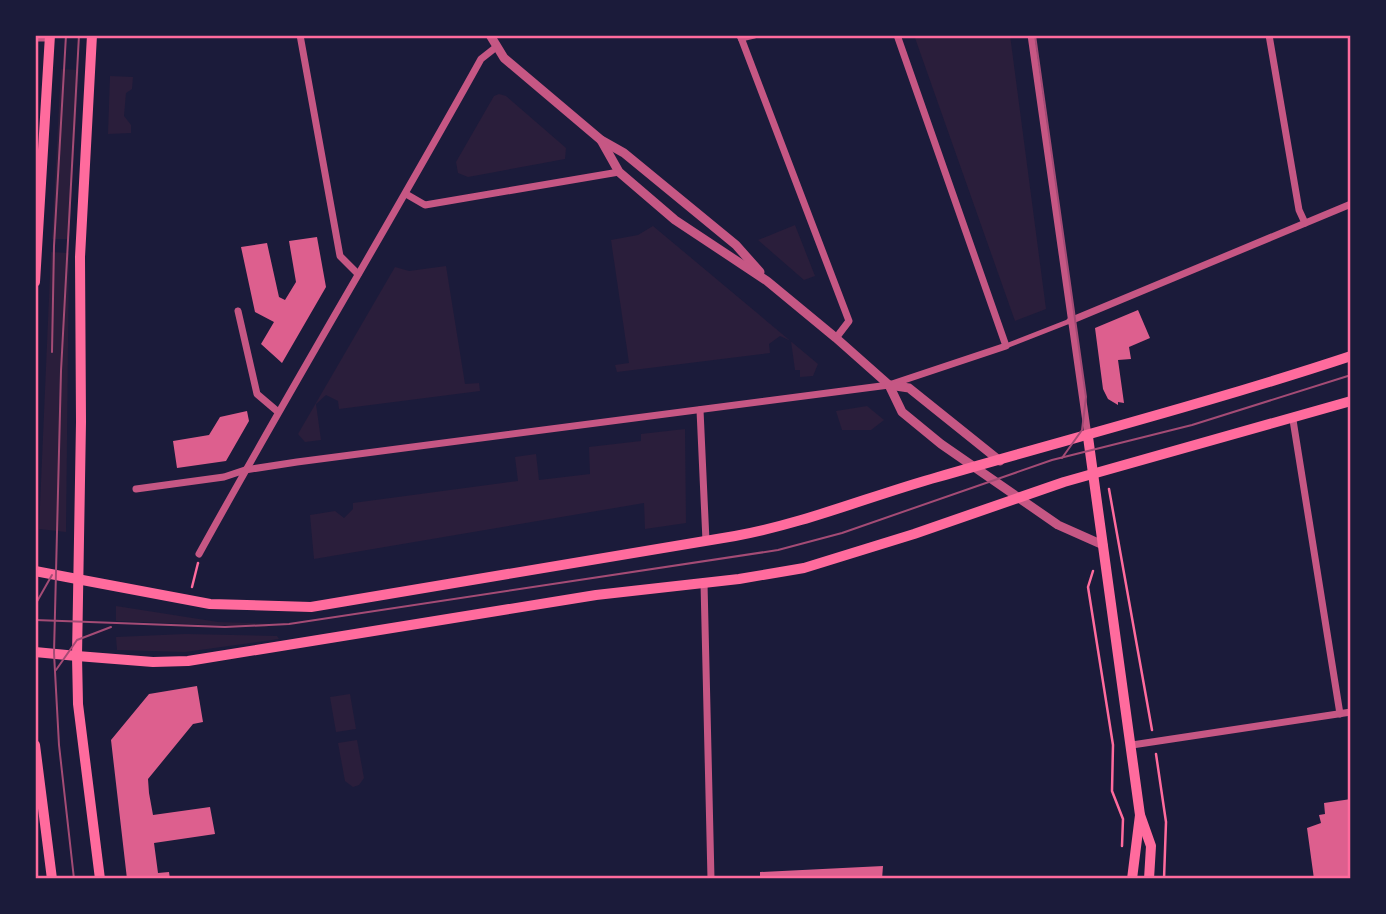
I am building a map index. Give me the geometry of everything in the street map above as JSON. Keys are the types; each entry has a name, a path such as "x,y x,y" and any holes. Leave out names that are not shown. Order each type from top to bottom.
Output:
{"main road":[{"path":"92,35 80,257 81,450 76,579 78,704 100,879"},
{"path":"35,282 50,37"},
{"path":"35,571 190,601 296,608 331,604 798,524 973,468 1088,437 1351,356"},
{"path":"35,652 153,663 188,661 596,595 704,583 834,561 1018,498 1351,401"},
{"path":"1088,437 1140,815 1151,846 1149,879"},
{"path":"35,745 52,879"},
{"path":"1132,879 1140,815"}],"street":[{"path":"300,35 340,256 358,274"},
{"path":"490,35 495,48 601,140 624,153 736,245 767,281"},
{"path":"754,35 740,36 849,321 836,338"},
{"path":"897,35 1006,346"},
{"path":"1031,35 1088,437"},
{"path":"1269,35 1299,208 1305,223"},
{"path":"35,38 50,37"},
{"path":"200,554 277,411 406,194 481,59 495,48"},
{"path":"601,140 619,172 675,220 767,281 890,385 902,412 973,468 1062,528 1103,545"},
{"path":"406,194 425,205 619,172"},
{"path":"136,489 224,477 245,470 890,385 1006,346 1070,321 1351,204"},
{"path":"238,311 257,394 277,411"},
{"path":"890,385 909,388 1000,461"},
{"path":"700,410 706,541"},
{"path":"1293,420 1340,714"},
{"path":"704,583 711,879"},
{"path":"1132,745 1351,712"}],"path":[{"path":"1111,491 1152,729"},
{"path":"190,601 200,554"},
{"path":"1088,587 1113,745 1112,790 1123,819 1122,852"},
{"path":"1157,757 1166,822 1164,879"}],"shaded area":[{"path":"914,35 1010,35 1046,309 1015,321"},
{"path":"61,69 79,70 69,239 52,239"},
{"path":"110,76 133,77 132,89 126,93 124,116 131,125 131,133 108,134"},
{"path":"494,96 506,96 566,148 565,159 468,177 458,173 456,162"},
{"path":"795,225 815,276 804,280 758,240"},
{"path":"653,226 790,341 780,336 769,344 770,353 617,372 615,365 629,363 611,240 638,235"},
{"path":"51,252 69,253 66,532 39,529"},
{"path":"446,266 465,384 479,383 480,391 339,409 338,401 326,395 316,404 321,440 305,442 298,434 395,267 409,271"},
{"path":"791,341 818,364 813,376 800,377 800,370 795,370"},
{"path":"867,406 884,420 871,430 842,430 836,411"},
{"path":"685,429 686,523 645,529 644,503 314,559 310,515 335,511 344,518 353,509 353,503 518,481 515,457 536,454 539,480 590,474 589,447 641,441 641,434"},
{"path":"116,606 218,622 278,624 265,627 116,621"},
{"path":"185,634 277,636 279,639 185,652 117,650 116,637"},
{"path":"350,694 356,729 336,732 330,697"},
{"path":"357,740 364,778 359,785 353,787 345,781 338,743"}],"building":[{"path":"317,237 326,287 282,363 261,344 274,322 255,312 241,247 267,243 279,297 285,300 296,282 289,241"},
{"path":"1138,310 1150,338 1129,347 1131,359 1118,360 1124,403 1118,402 1118,405 1108,399 1103,389 1095,328"},
{"path":"247,411 249,421 226,461 177,468 173,441 209,435 220,417"},
{"path":"197,686 203,722 193,724 148,779 149,793 153,815 210,807 215,834 154,843 158,873 169,872 170,879 127,879 111,740 149,694"},
{"path":"1351,799 1351,879 1314,879 1307,828 1321,823 1319,815 1325,814 1324,803"},
{"path":"883,866 882,879 760,879 760,872"}],"tram line":[{"path":"52,352 54,246 66,35"},
{"path":"74,879 59,745 54,653 61,371 79,35"},
{"path":"1035,35 1086,397 1082,430 1062,458"},
{"path":"35,620 225,627 289,624 778,550 842,533 1052,460 1192,425 1351,375"},
{"path":"35,605 52,575"},
{"path":"56,670 77,640 111,627"}]}
